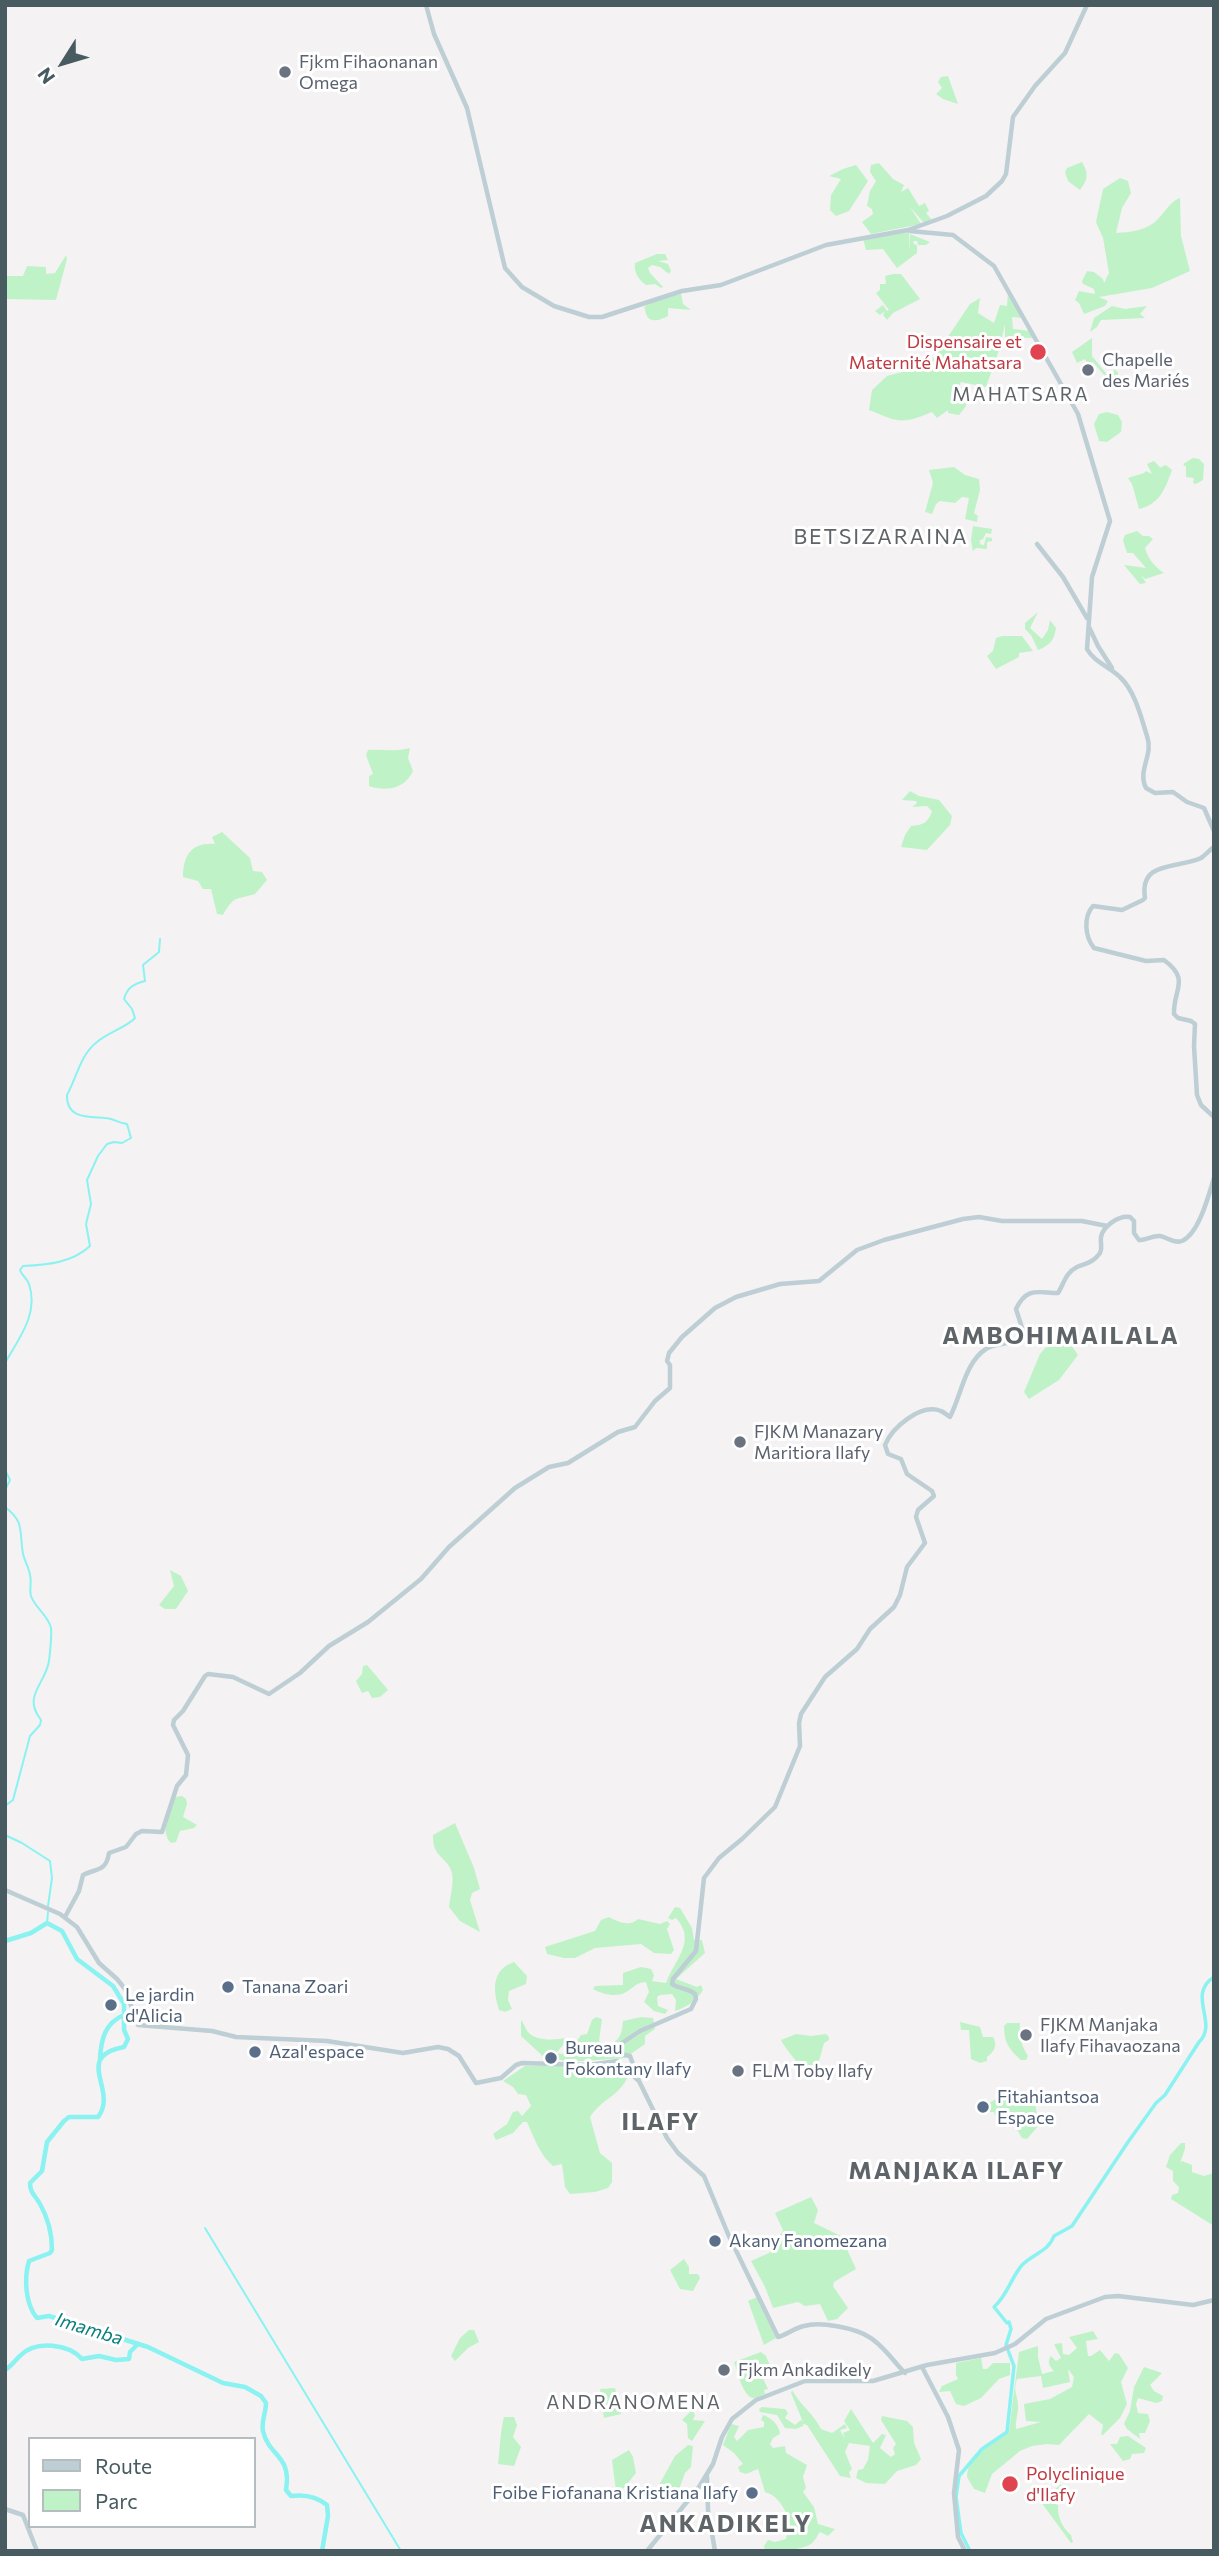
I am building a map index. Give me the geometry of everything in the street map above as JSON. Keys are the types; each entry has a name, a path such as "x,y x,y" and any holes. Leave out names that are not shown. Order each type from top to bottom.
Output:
{"street":[{"path":"426,5 434,34 467,108 505,268 522,287 554,306 589,317 602,317 682,291 713,288 826,245 908,230 954,213 997,186 1006,174 1013,117 1035,86 1065,53 1087,5"},
{"path":"908,230 950,233 994,266 1078,414 1110,521 1094,565 1088,620 1088,651 1115,673"},
{"path":"1037,544 1063,577 1088,620 1098,646 1131,693 1150,744 1142,774 1146,788 1155,793 1174,792 1185,801 1204,808 1214,831"},
{"path":"1214,847 1202,858 1168,866 1147,877 1143,883 1143,900 1120,910 1093,906 1086,920 1090,943 1094,948 1146,961 1164,960 1179,976 1181,985 1174,1014 1195,1024 1197,1095 1201,1104 1214,1117"},
{"path":"905,2373 872,2338 849,2330 812,2324 778,2337 728,2234 704,2176 678,2153 667,2138 630,2056 617,2053 616,2047 640,2031 691,2009 696,1999 695,1994 684,1987 677,1987 673,1984 673,1979 696,1951 704,1878 719,1858 775,1807 800,1746 801,1714 825,1676 857,1649 870,1629 894,1607 907,1567 925,1543 916,1517 919,1510 934,1496 932,1491 907,1474 901,1459 888,1454 885,1446 888,1437 921,1412 942,1411 950,1417 980,1353 993,1345 1013,1343 1022,1338 1023,1331 1016,1308 1020,1300 1025,1295 1043,1290 1058,1293 1063,1279 1078,1266 1089,1265 1100,1253 1101,1235 1107,1226 1122,1216 1130,1217 1134,1221 1134,1233 1139,1240 1156,1236 1182,1241 1195,1229 1214,1178"},
{"path":"65,1917 79,1891 83,1875 103,1869 108,1853 126,1847 142,1831 162,1832 177,1786 186,1775 188,1755 173,1725 174,1720 183,1711 205,1676 208,1674 233,1677 270,1694 300,1673 329,1646 369,1622 421,1578 449,1547 515,1488 549,1467 568,1463 618,1432 638,1425 655,1401 670,1388 670,1365 667,1361 669,1353 682,1337 715,1308 736,1297 780,1284 815,1282 826,1277 857,1250 963,1219 979,1217 1002,1221 1082,1221 1107,1226"},
{"path":"5,1890 51,1909 77,1927 99,1962 125,1989 138,2025 212,2031 236,2036 327,2041 403,2053 438,2047 449,2049 460,2056 476,2082 500,2078 516,2065 523,2063 589,2065 617,2061 639,2081"},
{"path":"647,2551 706,2475 732,2419 757,2400 805,2381 873,2381 922,2367 1007,2349 1046,2319 1101,2298 1118,2296 1193,2305 1214,2300"},
{"path":"922,2367 948,2417 959,2450 954,2493 958,2537 965,2551"},
{"path":"706,2475 708,2510 715,2551"},
{"path":"5,2509 23,2515 28,2528"},
{"path":"28,2528 37,2551"}],"green space":[{"path":"948,76 958,104 936,94 942,88 938,82 941,77"},
{"path":"1082,162 1087,176 1080,190 1068,181 1065,172 1067,168"},
{"path":"879,163 893,179 904,185 901,192 908,188 919,206 925,203 929,211 926,213 932,220 924,223 910,207 921,224 871,234 862,222 873,214 872,209 867,206 870,191 876,181 870,172 871,165"},
{"path":"856,165 868,181 849,211 836,216 830,210 831,195 841,179 829,176"},
{"path":"1120,178 1128,181 1131,193 1122,208 1116,233 1150,225 1180,198 1181,236 1190,271 1152,288 1099,297 1108,301 1105,306 1084,314 1075,300 1079,291 1095,294 1094,289 1083,284 1087,271 1094,272 1104,283 1109,273 1103,238 1096,222 1103,189"},
{"path":"909,232 910,253 910,234 930,242 918,245 917,241 913,241 917,245 917,253 897,268 883,249 866,250 863,238"},
{"path":"657,254 665,254 668,260 658,261 668,264 671,271 669,274 652,265 648,268 663,287 661,288 655,284 646,285 635,270 635,263"},
{"path":"66,255 56,300 5,299 5,276 23,276 27,266 46,267 46,274 55,273"},
{"path":"901,274 920,299 893,313 887,320 883,315 885,311 880,315 875,311 883,305 889,310 876,293 880,290 880,284 886,284 885,276"},
{"path":"1008,292 1023,318 1012,317 1013,329 1030,331 1034,338 1005,337 1005,324 986,387 961,382 959,386 967,394 966,406 959,415 948,413 948,410 937,418 932,412 913,419 900,420 869,410 872,390 887,376 929,365 970,304 980,298 978,313 994,323 1000,305 1007,306"},
{"path":"681,294 683,304 691,310 668,308 668,316 657,320 651,320 647,316 644,307 653,301"},
{"path":"1112,306 1125,309 1147,306 1140,314 1145,318 1101,320 1090,332 1094,318"},
{"path":"1092,338 1092,356 1109,377 1113,375 1114,369 1118,372 1114,381 1119,377 1126,383 1119,389 1116,386 1108,389 1104,375 1093,362 1088,364 1085,359 1077,363 1072,352"},
{"path":"1107,412 1118,415 1122,422 1121,432 1107,442 1099,441 1094,424 1099,414"},
{"path":"1193,458 1204,464 1203,480 1196,484 1193,483 1194,478 1186,477 1186,467 1183,464"},
{"path":"1154,461 1159,468 1166,465 1172,470 1157,499 1139,509 1128,478 1146,471 1152,474 1147,464"},
{"path":"954,467 965,475 979,479 980,490 974,513 978,516 977,522 965,519 969,498 962,497 955,503 940,501 932,514 925,512 933,483 929,470"},
{"path":"973,526 992,529 991,534 986,533 979,541 979,544 984,545 986,537 992,538 992,541 987,542 987,549 976,548 973,551"},
{"path":"1137,531 1153,539 1145,548 1152,562 1164,573 1145,579 1141,575 1146,583 1140,584 1124,565 1146,568 1133,553 1127,553 1123,540 1125,535"},
{"path":"1038,612 1030,628 1042,639 1050,620 1056,628 1051,642 1038,650 1025,629 1025,623"},
{"path":"1022,636 1033,651 1019,653 1019,657 996,669 987,656 993,651 996,638"},
{"path":"410,748 408,758 413,771 405,782 388,789 369,786 369,776 373,774 366,755 368,750"},
{"path":"910,791 919,796 939,800 952,816 950,825 927,850 901,847 911,826 925,823 932,811 927,806 912,807 916,801 902,800"},
{"path":"222,832 250,858 253,871 262,872 267,880 255,894 233,901 223,915 217,914 211,889 203,889 198,881 183,877 185,862 190,852 200,845 215,844 212,837"},
{"path":"1060,1340 1069,1342 1078,1355 1059,1380 1029,1399 1024,1392 1040,1354 1048,1345"},
{"path":"170,1570 181,1576 188,1591 176,1609 165,1609 159,1605 174,1586"},
{"path":"367,1665 388,1690 380,1697 372,1698 368,1691 362,1693 356,1681 362,1674 363,1666"},
{"path":"182,1796 187,1804 183,1817 197,1825 180,1831 176,1842 171,1843 166,1833 167,1821 175,1797"},
{"path":"455,1823 480,1889 472,1893 470,1900 480,1932 460,1921 449,1907 452,1873 433,1843 433,1835"},
{"path":"675,1907 680,1908 692,1928 694,1940 702,1940 705,1953 676,1979 697,1987 701,1985 703,1990 697,1997 675,2011 676,2000 672,1994 660,1995 657,1997 658,2006 668,2010 665,2014 654,2011 644,2002 649,1992 646,1982 618,1995 593,1989 595,1986 623,1985 623,1973 641,1967 651,1969 654,1975 652,1981 666,1983 682,1950 685,1934 676,1918 668,1918"},
{"path":"609,1917 628,1923 638,1919 660,1924 667,1921 670,1924 667,1929 674,1950 671,1954 654,1953 641,1944 595,1948 575,1958 547,1954 545,1947 595,1931 601,1920"},
{"path":"514,1962 527,1976 526,1984 509,1991 508,2000 512,2009 505,2012 499,2010 496,1982 501,1970"},
{"path":"596,2017 602,2019 599,2041 609,2046 620,2036 623,2021 641,2017 653,2018 655,2029 645,2036 645,2044 625,2058 567,2062 549,2056 546,2059 521,2036 521,2020 533,2036 547,2039 565,2038 567,2041 556,2053 562,2054 575,2044 581,2035 587,2034 592,2020"},
{"path":"960,2022 980,2027 983,2037 993,2037 995,2046 987,2061 980,2063 971,2059 969,2030 961,2030"},
{"path":"1007,2023 1020,2023 1021,2040 1028,2056 1026,2060 1021,2060 1008,2045 1004,2032"},
{"path":"796,2034 826,2034 829,2037 824,2043 819,2061 804,2070 781,2040"},
{"path":"617,2065 629,2074 625,2082 590,2117 600,2153 612,2163 612,2182 608,2188 570,2194 565,2187 562,2164 553,2166 548,2161 527,2122 523,2122 513,2133 496,2140 493,2134 507,2124 513,2112 518,2111 522,2116 531,2106 526,2095 518,2094 503,2081 525,2066"},
{"path":"1027,2095 1034,2098 1039,2125 1027,2139 1022,2138 1008,2115 996,2118 994,2112 990,2112 988,2104 1001,2096 1025,2099"},
{"path":"1181,2143 1185,2143 1185,2149 1180,2163 1182,2161 1192,2165 1192,2172 1204,2176 1214,2173 1214,2226 1171,2199 1172,2195 1178,2193 1179,2187 1173,2181 1173,2171 1166,2167 1170,2155"},
{"path":"811,2197 818,2210 814,2223 841,2236 856,2269 834,2282 833,2286 848,2308 837,2319 828,2321 820,2304 805,2306 798,2302 773,2308 751,2261 769,2253 783,2230 775,2213"},
{"path":"684,2259 689,2267 689,2274 698,2274 700,2278 693,2291 680,2289 670,2270"},
{"path":"757,2297 776,2338 764,2345 748,2301"},
{"path":"469,2330 474,2330 479,2342 468,2348 455,2361 451,2356 460,2338"},
{"path":"1093,2331 1098,2339 1086,2341 1088,2356 1100,2350 1109,2361 1115,2353 1119,2354 1128,2368 1121,2382 1127,2404 1120,2418 1101,2435 1103,2425 1089,2414 1059,2445 1032,2446 1020,2451 992,2474 985,2493 974,2489 967,2477 972,2462 983,2450 1009,2431 1019,2352 1038,2346 1042,2374 1054,2371 1049,2360 1051,2356 1056,2361 1061,2358 1054,2344 1062,2343 1063,2354 1069,2355 1077,2348 1069,2337","holes":["1068,2369 1074,2377 1072,2387 1050,2399 1024,2404 1026,2421 1041,2422 1016,2429 1017,2379 1041,2376 1043,2388 1070,2382"]},
{"path":"761,2352 766,2356 771,2368 760,2372 768,2389 764,2390 765,2394 754,2398 744,2389 734,2362"},
{"path":"981,2358 983,2369 993,2363 1010,2363 1010,2375 999,2379 981,2398 964,2406 956,2404 950,2391 939,2392 942,2386 958,2379 956,2363"},
{"path":"1144,2367 1162,2373 1150,2385 1163,2396 1162,2401 1156,2403 1138,2398 1138,2413 1148,2414 1150,2421 1145,2433 1139,2433 1140,2439 1124,2424 1130,2411 1134,2387"},
{"path":"615,2388 621,2414 604,2418 600,2389"},
{"path":"792,2390 821,2429 832,2433 845,2424 847,2428 840,2430 845,2439 843,2433 850,2430 844,2421 851,2409 873,2443 882,2434 886,2435 880,2448 891,2457 895,2454 893,2448 896,2444 881,2420 882,2416 907,2421 913,2427 914,2443 921,2459 916,2465 897,2471 885,2484 866,2483 856,2478 858,2470 863,2469 868,2460 870,2446 849,2443 845,2452 852,2469 849,2472 851,2478 840,2476 807,2425 803,2424 796,2429 785,2428 777,2415 760,2412 762,2407 785,2409 788,2413 785,2418 795,2425 801,2420 803,2422"},
{"path":"691,2407 695,2415 693,2420 705,2421 692,2441 688,2438 687,2424 682,2420"},
{"path":"763,2415 775,2422 780,2434 773,2438 770,2444 773,2448 785,2446 786,2453 807,2465 803,2477 806,2488 803,2492 814,2507 818,2524 835,2529 828,2536 820,2532 814,2541 805,2547 765,2551 764,2546 768,2540 775,2542 786,2539 787,2535 782,2533 791,2528 788,2517 779,2501 765,2492 758,2469 746,2474 740,2472 738,2467 743,2464 723,2445 731,2424 739,2426 734,2437 737,2441 748,2430 764,2427 761,2420"},
{"path":"504,2417 514,2417 517,2425 513,2437 521,2447 514,2466 498,2464"},
{"path":"1128,2436 1146,2448 1144,2453 1132,2454 1130,2459 1123,2461 1110,2444 1117,2444 1120,2437"},
{"path":"688,2445 693,2446 691,2467 685,2473 677,2495 672,2496 659,2485 675,2456"},
{"path":"629,2450 636,2473 624,2488 616,2491 612,2460"},
{"path":"1060,2485 1067,2485 1051,2498 1052,2503 1058,2505 1060,2518 1071,2535 1071,2543 1041,2502"}],"waterway":[{"path":"5,1363 26,1325 31,1305 29,1284 20,1270 23,1266 67,1260 90,1246 86,1224 91,1204 87,1180 107,1144 122,1143 131,1138 127,1124 83,1116 71,1110 67,1095 91,1047 135,1018 124,999 131,987 145,981 143,965 159,952 160,939"},
{"path":"5,1470 10,1480 5,1490"},
{"path":"5,1507 18,1522 23,1554 31,1578 31,1596 51,1628 49,1661 34,1697 40,1725 30,1736 13,1800 5,1806"},
{"path":"5,1835 50,1861 52,1878 48,1906"},
{"path":"47,1923 48,1912"},
{"name":"Imamba","path":"5,1941 31,1933 47,1923 62,1931 77,1959 113,1986 124,2004 124,2030 128,2039 124,2047 101,2058 98,2066 104,2096 98,2117 69,2117 64,2121 47,2142 42,2171 30,2183 47,2220 52,2250 29,2261 27,2291 33,2312 37,2318 49,2316 148,2347 223,2383 245,2387 261,2396 266,2403 263,2431 286,2470 286,2490 291,2496 310,2496 327,2505 328,2516 322,2551"},
{"path":"970,2551 961,2533 956,2497 959,2476 982,2449 1007,2432 1014,2366 1006,2345 1011,2329 1009,2322 1007,2323 994,2307 1022,2265 1044,2249 1054,2236 1072,2226 1128,2142 1156,2103 1165,2095 1204,2034 1206,2026 1203,1992 1206,1984 1214,1977"},
{"name":"Imamba","path":"100,2059 105,2032 112,2022 124,2015"},
{"path":"205,2228 401,2551"},
{"path":"5,2370 27,2350 35,2347 61,2347 82,2359 99,2356 116,2360 129,2359 130,2352 138,2344"}],"place":[{"name":"Fjkm Fihaonanan Omega","path":"285,72"},
{"name":"Dispensaire et Maternité Mahatsara","path":"1038,352"},
{"name":"Chapelle des Mariés","path":"1088,370"},
{"name":"FJKM Manazary Maritiora Ilafy","path":"740,1442"},
{"name":"Tanana Zoari","path":"228,1987"},
{"name":"Le jardin d'Alicia","path":"111,2005"},
{"name":"FJKM Manjaka Ilafy Fihavaozana","path":"1026,2035"},
{"name":"Azal'espace","path":"255,2052"},
{"name":"Bureau Fokontany Ilafy","path":"551,2058"},
{"name":"FLM Toby Ilafy","path":"738,2071"},
{"name":"Fitahiantsoa Espace","path":"983,2107"},
{"name":"Akany Fanomezana","path":"715,2241"},
{"name":"Fjkm Ankadikely","path":"724,2370"},
{"name":"Polyclinique d'Ilafy","path":"1010,2484"},
{"name":"Foibe Fiofanana Kristiana Ilafy","path":"752,2493"}],"district":[{"name":"MAHATSARA","path":"1021,395"},
{"name":"BETSIZARAINA","path":"881,537"},
{"name":"AMBOHIMAILALA","path":"1061,1336"},
{"name":"ILAFY","path":"661,2122"},
{"name":"MANJAKA ILAFY","path":"957,2171"},
{"name":"ANDRANOMENA","path":"634,2403"},
{"name":"ANKADIKELY","path":"726,2524"}]}
